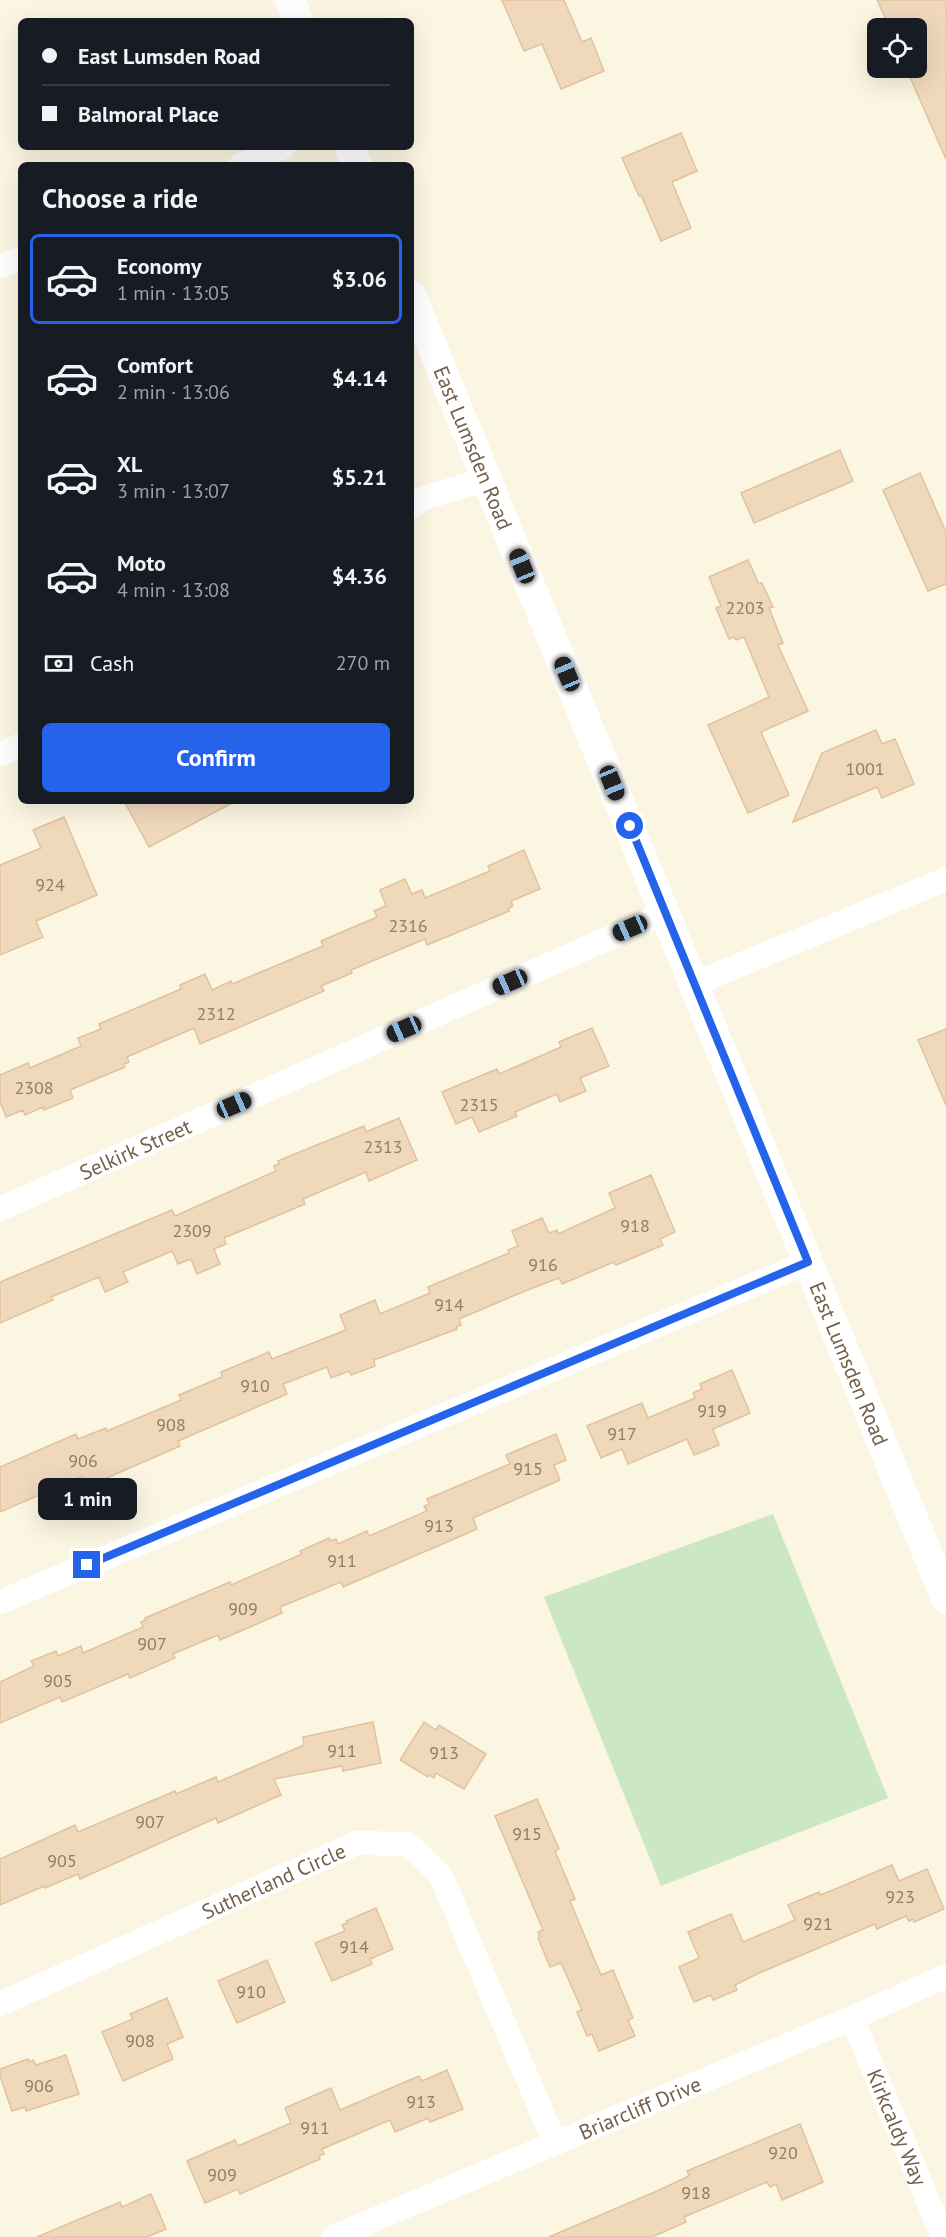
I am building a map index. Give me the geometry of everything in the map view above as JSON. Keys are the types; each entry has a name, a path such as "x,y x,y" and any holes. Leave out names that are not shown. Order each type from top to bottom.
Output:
{"street":[{"path":"290,0 297,18"},
{"path":"248,162 276,150"},
{"path":"0,267 18,259"},
{"name":"East Lumsden Road","path":"414,302 946,1599"},
{"path":"414,505 424,498 487,479"},
{"path":"0,754 18,746"},
{"path":"694,984 946,879"},
{"name":"Selkirk Street","path":"0,1209 665,913"},
{"path":"0,1602 808,1262"},
{"name":"Sutherland Circle","path":"0,2004 357,1843 408,1844 441,1876 555,2144"},
{"name":"Briarcliff Drive","path":"333,2237 852,2018 946,1976"},
{"name":"Kirkcaldy Way","path":"852,2018 943,2237"}],"green space":[{"path":"773,1514 888,1798 661,1886 544,1597"}],"building":[{"path":"502,0 564,0 582,42 591,38 604,71 561,89 542,44 524,51"},
{"path":"877,0 946,0 946,159 910,78 927,78 927,18 885,18"},
{"path":"681,133 697,171 672,182 691,228 661,241 622,158"},
{"path":"840,450 853,481 754,523 741,493"},
{"path":"920,473 946,532 946,584 928,591 883,490"},
{"path":"748,560 773,607 769,608 783,643 778,645 808,711 761,732 789,795 748,813 708,725 769,697 744,637 736,640 734,637 729,639 716,608 721,606 709,577"},
{"path":"876,730 882,744 895,739 914,784 882,798 877,787 793,822 822,753"},
{"path":"126,804 230,804 149,847"},
{"path":"64,817 97,895 36,921 43,937 0,955 0,865 41,848 33,830"},
{"path":"524,850 540,889 511,901 513,906 508,909 509,911 427,945 425,939 351,970 352,973 321,986 324,991 200,1044 194,1028 127,1057 129,1062 124,1064 125,1067 70,1090 73,1098 44,1110 43,1107 25,1115 23,1110 6,1117 0,1102 0,1075 28,1063 30,1068 81,1046 78,1038 101,1029 99,1024 181,989 180,985 205,974 212,990 323,946 321,941 377,917 374,911 386,906 380,890 405,879 412,894 422,890 425,898 490,871 488,866"},
{"path":"592,1028 609,1066 580,1078 586,1091 560,1102 557,1094 515,1112 517,1116 479,1132 472,1117 456,1124 442,1092 497,1069 499,1074 561,1047 559,1042"},
{"path":"946,1029 946,1105 918,1040"},
{"path":"399,1118 417,1160 369,1181 366,1172 303,1199 305,1204 224,1238 226,1244 214,1249 220,1264 197,1274 191,1259 178,1264 172,1251 123,1272 128,1282 105,1292 99,1277 51,1297 53,1300 0,1323 0,1282 172,1210 175,1216 276,1171 274,1166 279,1164 278,1161 307,1149 364,1126 366,1132"},
{"path":"651,1175 675,1232 660,1239 663,1245 562,1284 559,1278 525,1291 459,1319 461,1325 456,1327 457,1329 374,1360 375,1366 351,1375 349,1371 331,1378 327,1367 283,1384 287,1394 178,1441 180,1446 93,1484 91,1479 86,1481 83,1476 0,1512 0,1467 76,1434 78,1439 106,1428 107,1431 181,1400 179,1395 222,1377 221,1372 269,1352 272,1359 346,1330 340,1315 375,1300 380,1314 430,1293 428,1287 509,1253 508,1250 518,1246 512,1231 542,1218 549,1233 557,1230 558,1234 615,1208 609,1193"},
{"path":"732,1370 750,1413 713,1429 719,1445 694,1455 687,1439 628,1464 622,1449 601,1458 587,1426 642,1403 648,1418 695,1398 693,1393 702,1389 700,1384"},
{"path":"556,1434 566,1460 554,1465 560,1480 473,1518 477,1529 343,1587 341,1582 280,1607 282,1613 220,1640 218,1635 173,1654 175,1658 130,1678 128,1674 62,1702 60,1697 0,1723 0,1682 34,1666 31,1661 56,1651 58,1656 81,1646 83,1653 143,1627 141,1622 146,1620 145,1618 230,1582 231,1585 302,1554 300,1551 329,1538 330,1541 336,1539 338,1544 367,1531 369,1536 427,1511 424,1506 429,1504 427,1499 510,1464 506,1455"},
{"path":"373,1722 381,1763 343,1771 342,1766 274,1779 281,1795 218,1823 216,1818 80,1879 78,1874 0,1905 0,1859 75,1825 78,1832 175,1791 176,1794 216,1777 218,1782 304,1745 303,1737"},
{"path":"424,1722 436,1730 439,1725 486,1754 464,1789 436,1773 434,1778 429,1775 428,1777 400,1760"},
{"path":"537,1799 559,1849 555,1851 575,1899 570,1901 601,1975 613,1970 633,2018 628,2020 635,2036 599,2051 592,2034 587,2036 577,2012 582,2010 561,1963 550,1967 538,1938 540,1937 538,1932 543,1930 495,1816"},
{"path":"892,1865 899,1881 927,1869 944,1909 914,1922 913,1919 909,1921 906,1916 877,1929 875,1924 757,1974 735,1985 737,1990 713,2000 711,1995 694,2002 679,1967 699,1958 688,1932 731,1914 743,1942 795,1920 788,1905 819,1892 820,1895 833,1890"},
{"path":"376,1908 393,1949 370,1959 372,1964 332,1981 315,1943 345,1931 342,1925 347,1923 346,1921"},
{"path":"267,1960 285,2002 237,2023 218,1981"},
{"path":"167,1998 183,2037 167,2044 173,2059 123,2081 102,2032 133,2019 130,2014"},
{"path":"66,2055 79,2094 26,2111 25,2107 12,2111 0,2076 0,2069 28,2059 29,2062 33,2060 36,2065"},
{"path":"447,2070 463,2109 430,2122 428,2118 395,2132 390,2120 322,2149 324,2154 319,2156 320,2159 240,2194 238,2189 205,2203 187,2161 235,2140 238,2146 291,2123 285,2108 331,2088 340,2110 419,2076 422,2081"},
{"path":"800,2124 823,2182 782,2200 776,2184 770,2187 767,2182 684,2217 686,2222 652,2237 549,2237 689,2176 687,2171"},
{"path":"151,2194 166,2229 147,2237 37,2237 120,2202 122,2207"}],"route":[{"path":"87,1565 808,1262 630,826"}]}
